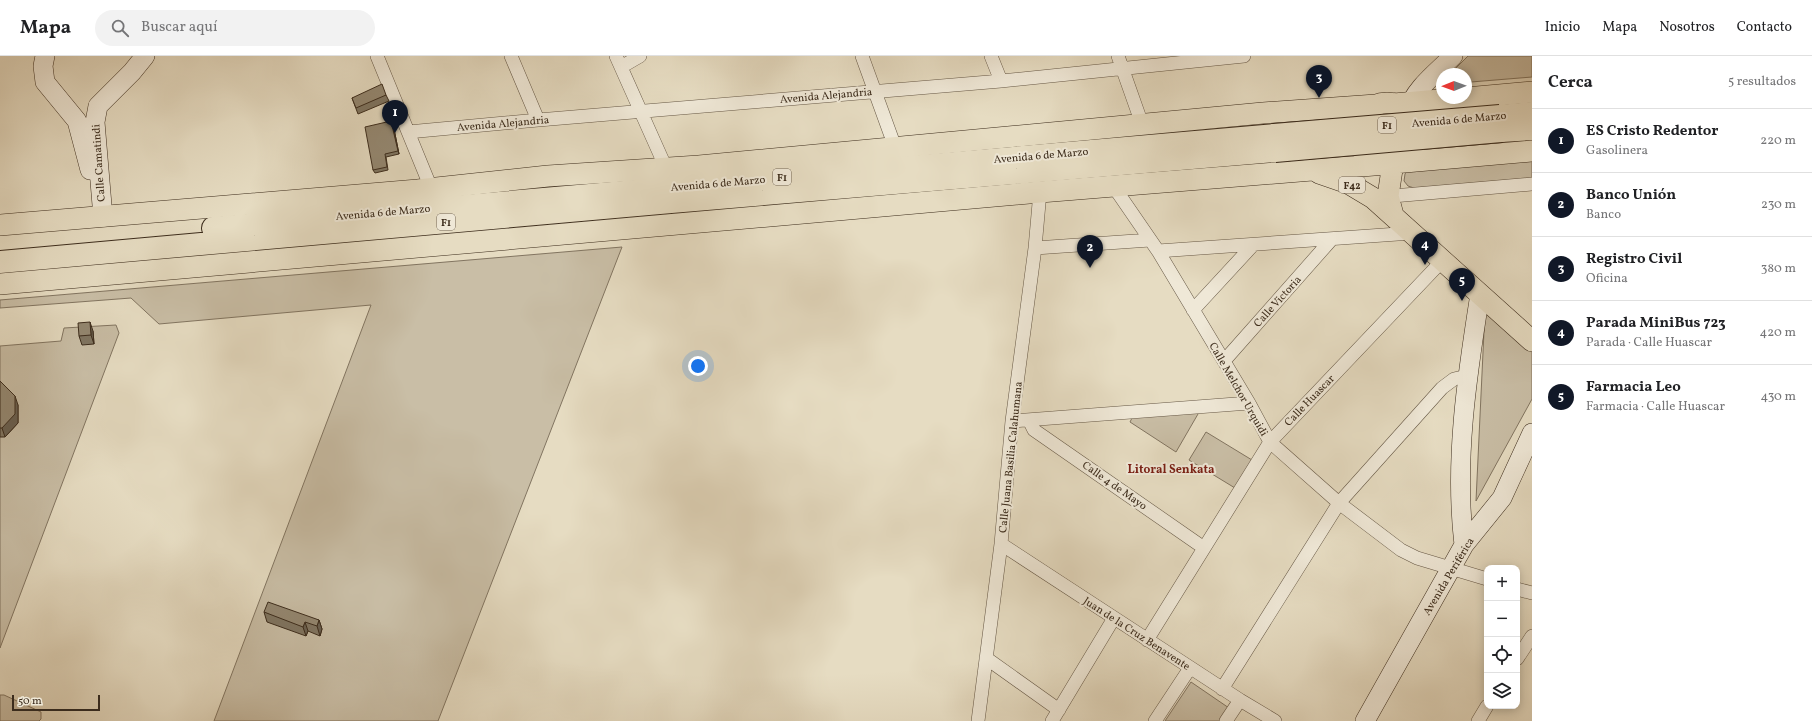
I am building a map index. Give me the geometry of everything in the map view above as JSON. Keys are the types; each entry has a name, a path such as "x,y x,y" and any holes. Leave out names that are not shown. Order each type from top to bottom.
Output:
{"highway":[{"name":"Avenida 6 de Marzo","path":"0,262 679,201 1274,143 1500,123 1532,113"},
{"name":"Avenida 6 de Marzo","path":"1500,123 1532,129"},
{"name":"Avenida 6 de Marzo","path":"0,247 661,187 1274,143"}],"main road":[{"name":"Avenida 6 de Marzo","path":"1472,97 1532,92"},
{"name":"Avenida 6 de Marzo","path":"0,225 431,188 548,176 666,168 1263,113 1397,106 1436,101"},
{"path":"1397,106 1416,123 1417,139 1410,153 1399,161 1389,163 1379,162 1367,156 1362,150 1357,136 1357,129 1362,116 1397,106"},
{"path":"0,284 1040,192 1532,151"},
{"path":"1385,203 1389,163"},
{"name":"F42","path":"1304,171 1332,177 1348,183 1385,203 1412,233 1480,294"},
{"path":"1480,294 1532,341"}],"street":[{"path":"45,56 43,66 45,82 77,121 102,217"},
{"name":"Calle Camatindi","path":"102,217 95,122 98,106 132,72 145,56"},
{"path":"377,56 431,188"},
{"path":"511,56 538,120"},
{"path":"640,56 618,61 666,168"},
{"path":"862,56 895,147"},
{"path":"991,56 1001,81"},
{"name":"Avenida Alejandria","path":"408,132 1001,81 1121,62 1244,56"},
{"path":"1397,106 1421,88 1453,56"},
{"path":"1121,62 1142,124"},
{"path":"1385,203 1532,184"},
{"name":"Calle Melchor Urquidi","path":"1114,187 1158,251 1249,403 1270,442 1339,504 1400,550 1416,558 1484,578"},
{"name":"Calle Juana Basilia Calahumana","path":"978,721 1001,544 1012,421 1035,248 1040,192"},
{"path":"1158,251 1253,246 1412,233"},
{"path":"1035,248 1150,240"},
{"name":"Calle Victoria","path":"1224,361 1331,240"},
{"path":"1193,310 1253,246"},
{"name":"Calle Huascar","path":"1147,640 1270,442 1443,260"},
{"path":"1464,545 1461,515 1461,471 1467,376 1480,294"},
{"path":"1222,689 1339,504 1442,388 1454,379 1467,376"},
{"path":"1012,421 1249,403"},
{"name":"Calle 4 de Mayo","path":"1029,420 1034,430 1204,548"},
{"name":"Avenida Periférica","path":"1364,721 1452,569 1464,545 1502,498 1532,433"},
{"name":"Juan de la Cruz Benavente","path":"1001,544 1222,689 1275,721"},
{"path":"1520,589 1532,593"},
{"path":"986,658 1056,716 1114,618"},
{"path":"1520,654 1532,636"},
{"path":"1155,721 1190,668"},
{"path":"1226,721 1240,700"},
{"path":"1478,721 1485,709"}],"shaded area":[{"path":"1468,56 1532,56 1532,77 1472,82 1472,68 1456,68"},
{"path":"1532,157 1532,178 1414,188 1408,186 1404,181 1407,171"},
{"path":"622,247 438,721 214,721 371,305 159,324 131,298 0,308 0,300"},
{"path":"1485,310 1532,352 1532,399 1476,501"},
{"path":"116,325 119,333 0,648 0,346 61,341 64,328"},
{"path":"1195,408 1198,414 1176,452 1130,422 1135,412"},
{"path":"1206,432 1252,460 1235,488 1189,460"},
{"path":"1191,682 1229,708 1220,721 1165,721"},
{"path":"0,695 4,695 41,712 41,719 39,721 0,721"}],"building":[{"path":"382,84 386,95 356,108 352,98"},
{"path":"391,121 398,151 385,154 387,167 373,170 365,127"},
{"path":"90,322 91,335 79,336 78,323"},
{"path":"0,381 15,396 15,414 2,428 0,428"},
{"path":"268,602 319,620 317,626 305,622 303,627 264,612"}],"place":[{"name":"Registro Civil","path":"1319,98"},
{"name":"ES Cristo Redentor","path":"395,133"},
{"name":"Parada MiniBus 723","path":"1425,265"},
{"name":"Banco Unión","path":"1090,268"},
{"name":"Farmacia Leo","path":"1462,301"}],"district":[{"name":"Litoral Senkata","path":"1171,469"}]}
